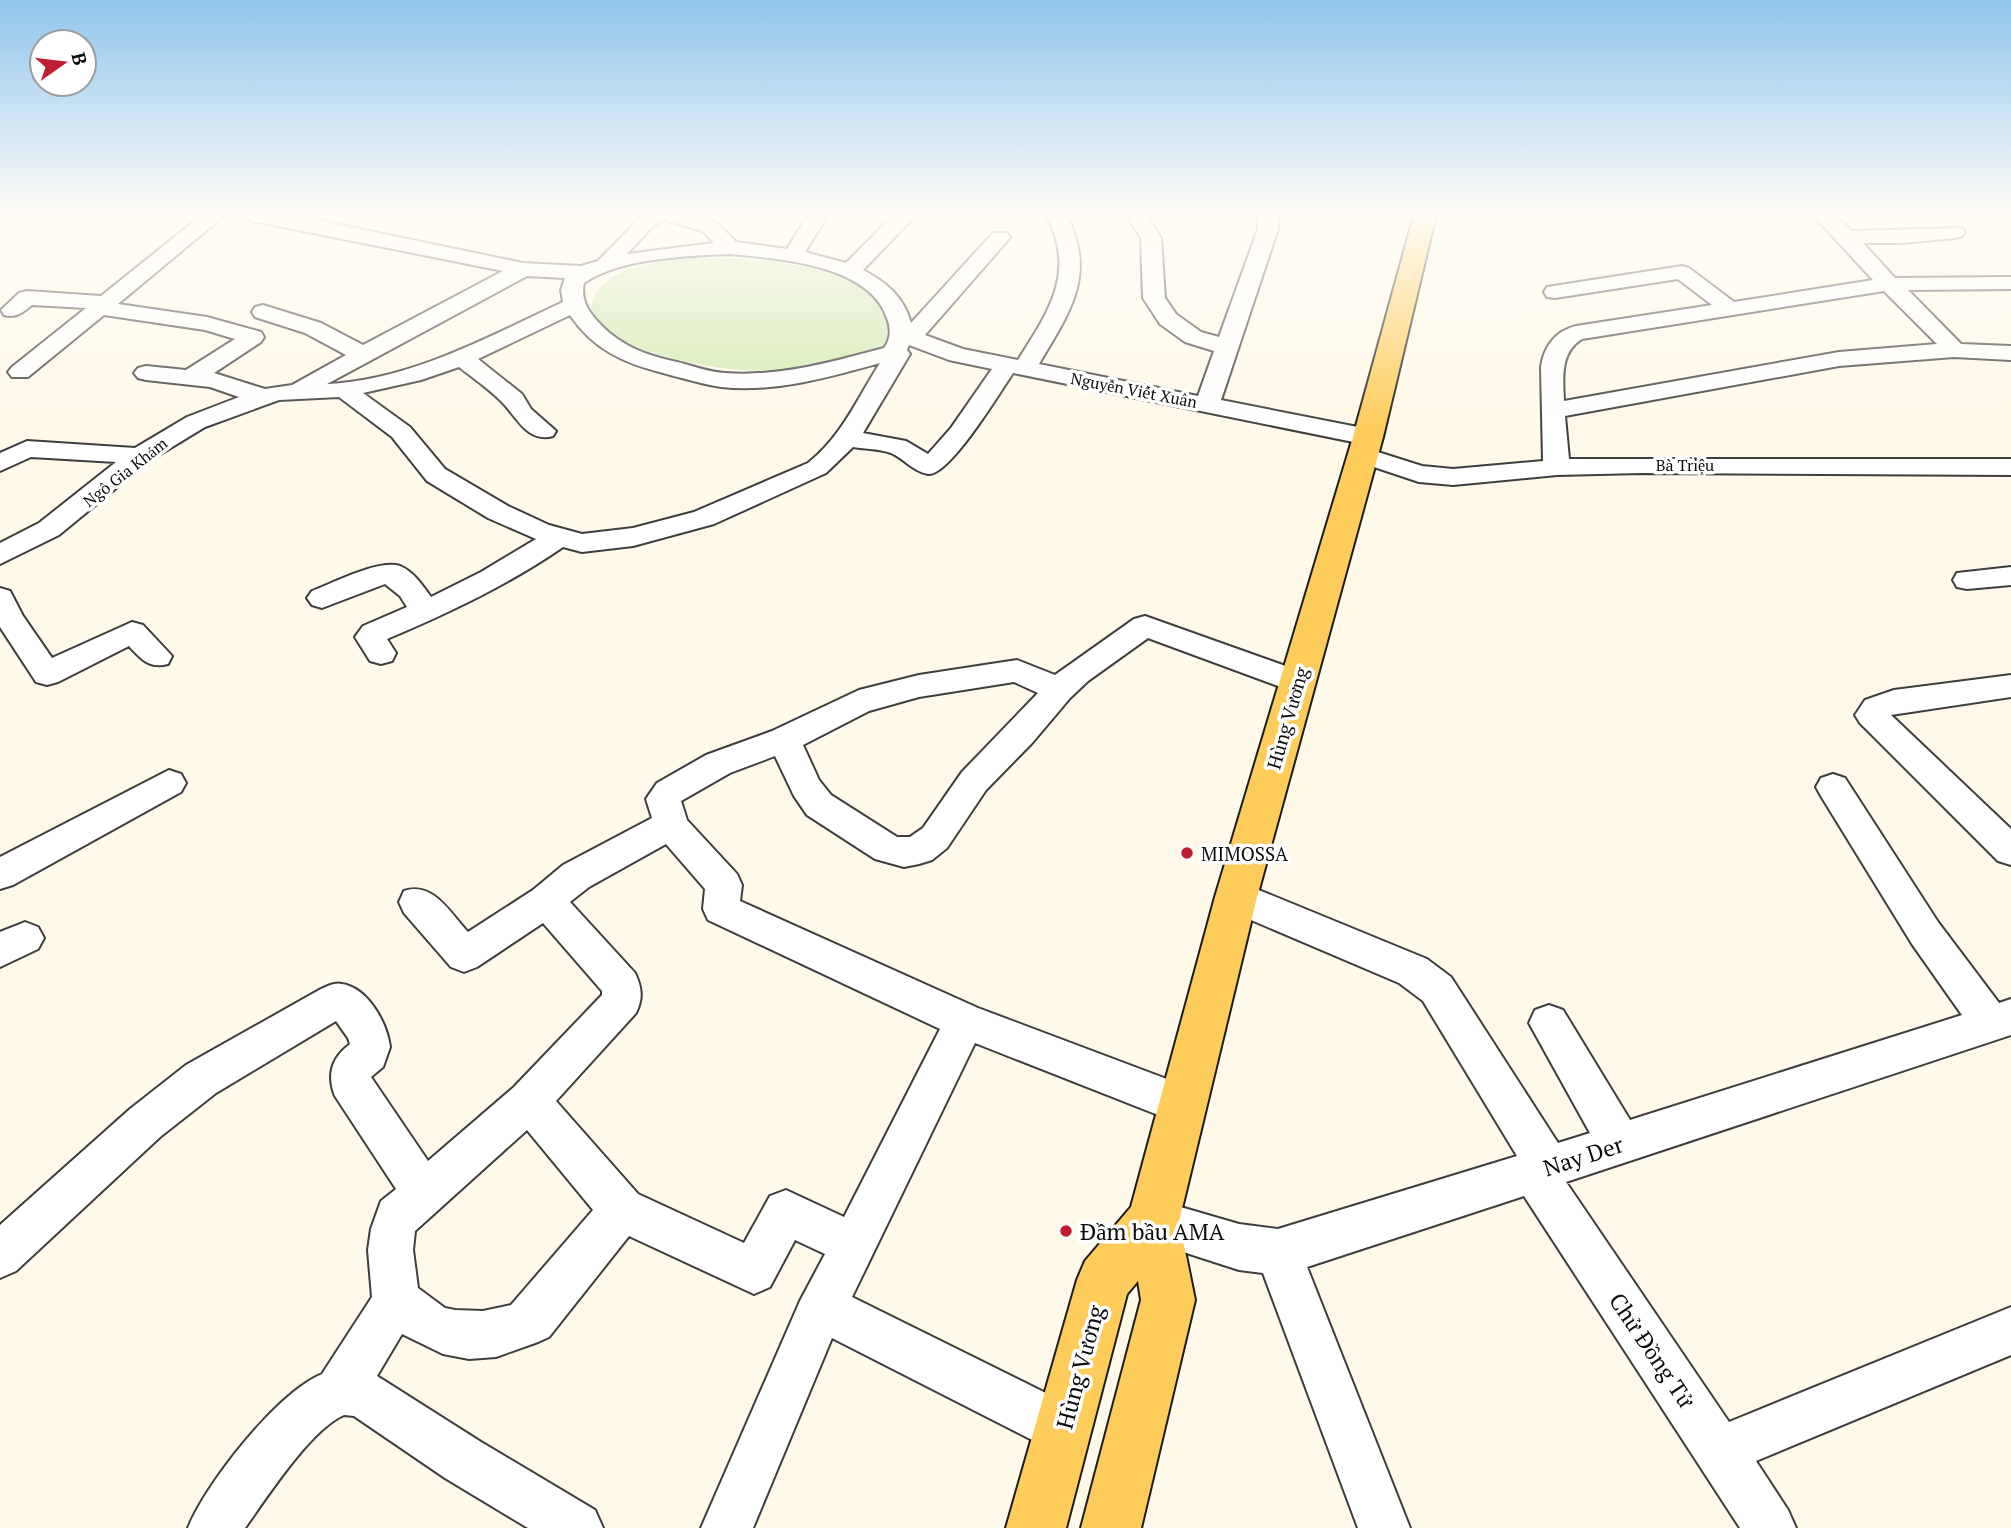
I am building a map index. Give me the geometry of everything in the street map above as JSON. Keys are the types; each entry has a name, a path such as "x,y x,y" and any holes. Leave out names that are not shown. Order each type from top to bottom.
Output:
{"main road":[{"name":"Hùng Vương","path":"1111,1528 1168,1300 1153,1221 1236,897 1365,446 1406,286"},
{"name":"Hùng Vương","path":"1036,1528 1104,1280 1153,1221"}],"street":[{"path":"20,372 126,286"},
{"path":"296,391 493,286"},
{"path":"570,286 577,289"},
{"name":"Ngô Gia Khảm","path":"0,555 49,529 140,456 196,422 264,397 296,391 344,390 391,381 462,358 580,286"},
{"path":"878,286 896,306 901,344"},
{"path":"344,390 407,438 426,466 436,475 498,512 558,537 582,543 608,542 704,518 817,468 832,457 901,344 954,286"},
{"path":"846,438 897,446 931,467 1016,367 1063,303 1068,286"},
{"path":"1153,286 1154,299 1168,319 1193,337 1227,347"},
{"path":"1206,405 1248,286"},
{"path":"1555,292 1591,286"},
{"path":"1700,286 1728,308"},
{"path":"1557,467 1552,441 1553,359 1568,337 1586,331 1874,286"},
{"path":"1892,286 1912,303 1947,342"},
{"name":"Nguyễn Viết Xuân","path":"577,289 588,327 611,347 650,363 723,380 800,376 901,344 1206,405 1365,446"},
{"path":"4,315 27,299 103,305 207,324 253,337 190,378"},
{"path":"263,312 313,328 364,355"},
{"path":"1553,410 1947,342 2011,353"},
{"path":"462,358 513,399 522,414 544,431"},
{"path":"146,373 213,380 264,397"},
{"name":"Bà Triệu","path":"1365,446 1419,474 1452,477 1557,467 1642,465 2011,467"},
{"path":"0,463 27,449 140,456"},
{"path":"381,653 371,635 426,612 495,577 558,537"},
{"path":"322,598 380,575 393,574 410,589 426,612"},
{"path":"1966,580 2011,576"},
{"path":"0,598 10,619 55,685 132,632 157,656"},
{"path":"784,740 806,787 819,805 864,836 888,849 904,853 919,850 935,838 974,781 1077,673 1145,626 1297,682"},
{"path":"1059,690 1017,671 919,686 859,702 784,740 718,764 669,792 662,802 670,819 669,824 724,885 721,909 965,1021 1181,1104"},
{"path":"2011,687 1894,702 1876,708 1871,715 2011,851"},
{"path":"0,874 169,783"},
{"path":"1833,787 1925,933 2001,1020"},
{"path":"417,902 464,955 546,901 576,876 669,824"},
{"name":"Chử Đồng Tử","path":"1236,897 1413,971 1437,989 1541,1170 1770,1528"},
{"path":"214,1528 290,1428 317,1404 340,1391 396,1300 389,1250 391,1232 397,1217 529,1101 622,1001 621,985 546,901"},
{"path":"0,1255 145,1123 201,1079 335,1001 342,1001 360,1018 370,1046 369,1054 352,1067 349,1073 350,1082 424,1193"},
{"name":"Nay Der","path":"1153,1221 1239,1247 1278,1252 1541,1170 2001,1020"},
{"path":"727,1528 822,1308 965,1021"},
{"path":"1549,1023 1620,1144"},
{"path":"529,1101 622,1210 754,1271 786,1212 854,1245"},
{"path":"396,1300 433,1327 461,1333 498,1335 518,1329 533,1320 622,1210"},
{"path":"1278,1252 1384,1528"},
{"path":"822,1308 1064,1429"},
{"path":"1720,1451 2011,1331"},
{"path":"340,1391 358,1392 371,1399 463,1460 577,1528"}],"green space":[{"path":"603,286 860,286 877,298 895,318 885,344 869,355 789,370 740,370 680,361 625,341 604,326 591,309 597,292"}],"place":[{"name":"MIMOSSA","path":"1187,853"},
{"name":"Đầm bầu AMA","path":"1066,1231"}]}
